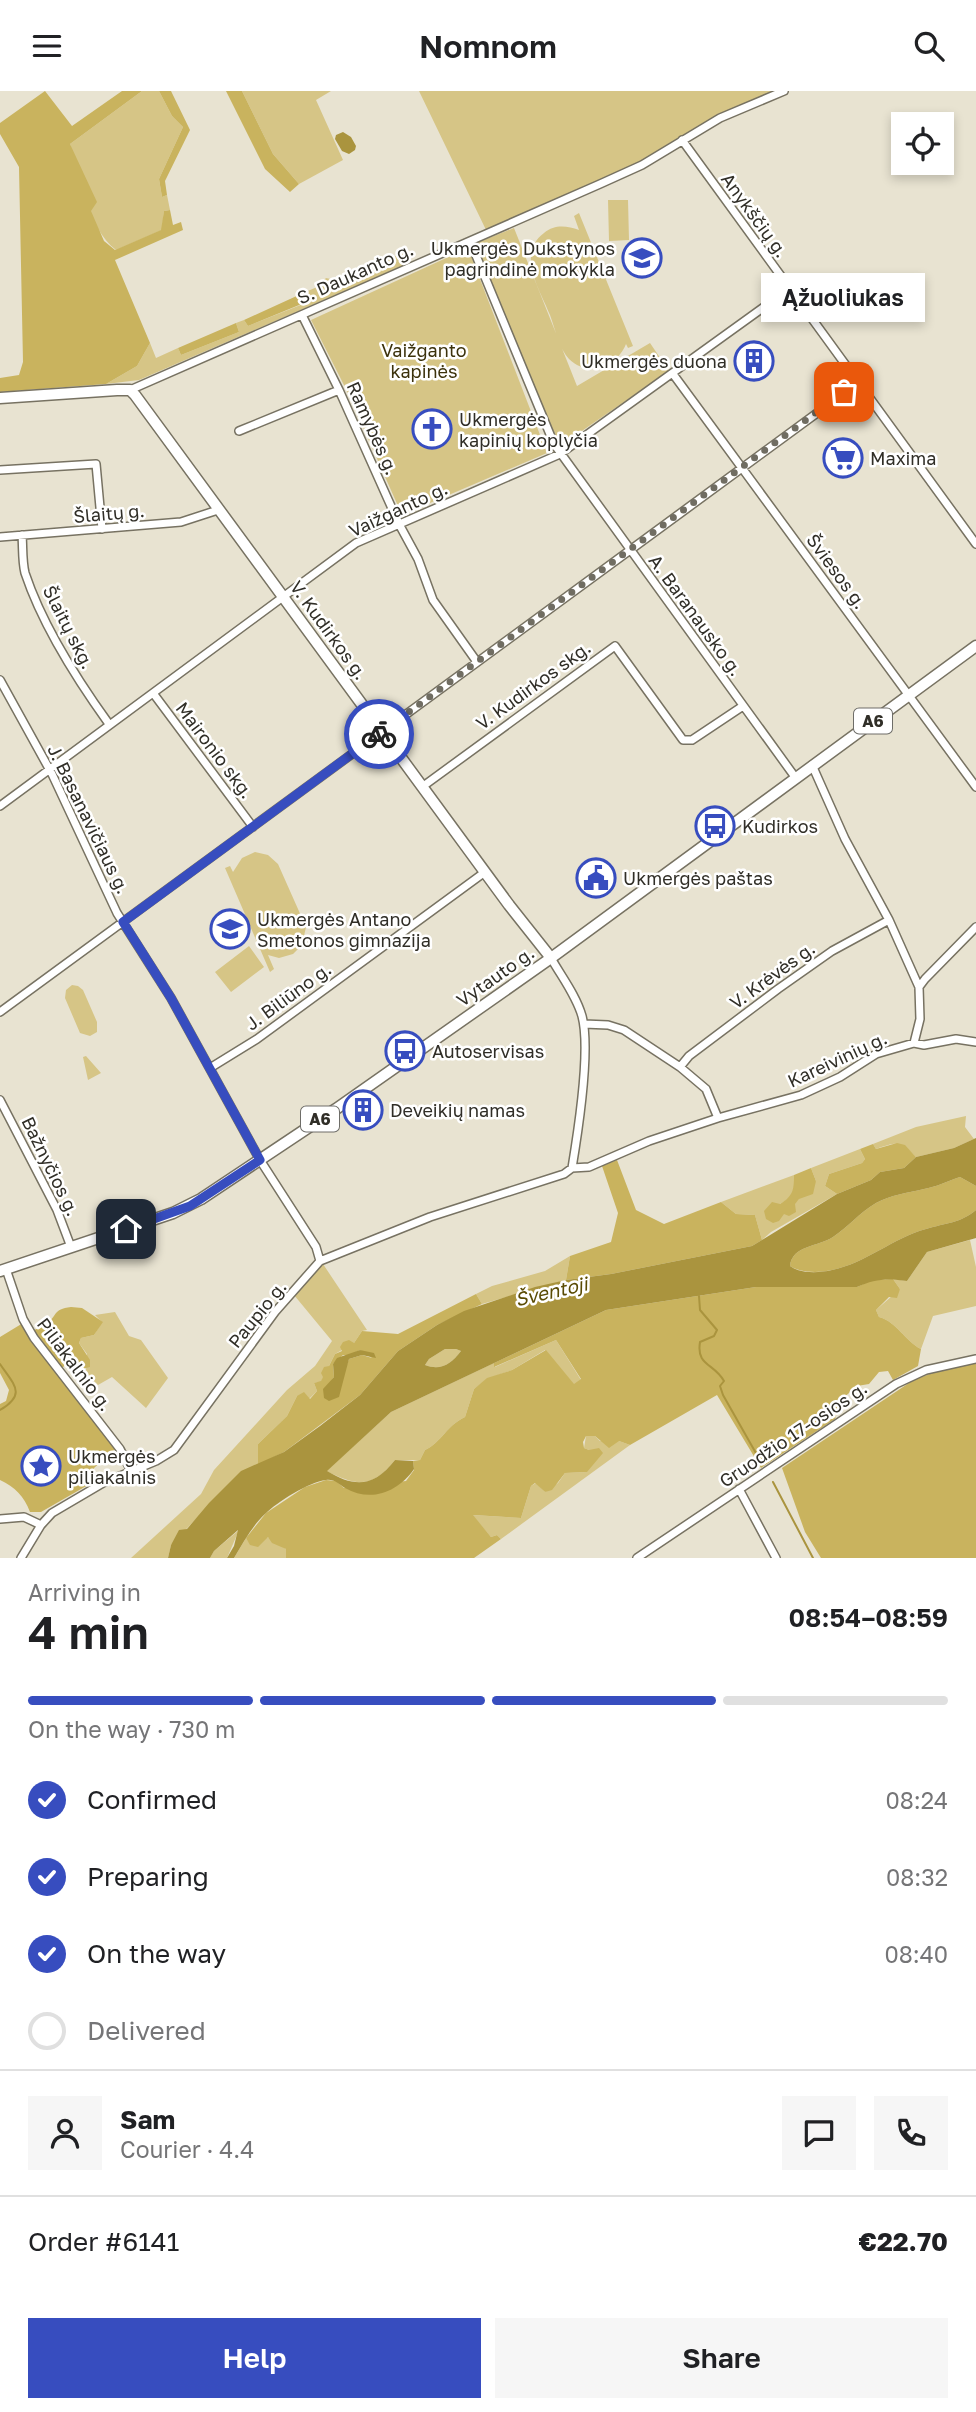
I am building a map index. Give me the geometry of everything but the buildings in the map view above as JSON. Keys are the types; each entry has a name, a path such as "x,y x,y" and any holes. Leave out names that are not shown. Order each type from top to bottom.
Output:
{"main road":[{"name":"S. Daukanto g.","path":"0,398 130,390"},
{"name":"V. Kudirkos g.","path":"130,390 551,958"},
{"name":"Vytauto g.","path":"3,1270 190,1206 551,958 976,646"}],"street":[{"name":"S. Daukanto g.","path":"130,390 642,165 720,118 784,91"},
{"name":"Anykščių g.","path":"682,140 976,544"},
{"name":"A. Baranausko g.","path":"470,241 527,383 560,454 795,777"},
{"name":"Vaižganto g.","path":"0,806 356,543 560,454 789,289"},
{"name":"Ramybės g.","path":"302,315 399,524 418,559 433,600 477,662"},
{"name":"Šviesos g.","path":"673,374 976,787"},
{"path":"0,1012 858,383"},
{"path":"239,431 339,390"},
{"path":"0,470 96,464 102,529"},
{"name":"Šlaitų g.","path":"0,537 181,523 218,510"},
{"name":"Šlaitų skg.","path":"22,535 24,570 37,600 77,679 109,724"},
{"name":"V. Kudirkos skg.","path":"422,786 615,646 683,740 692,740 743,706"},
{"name":"J. Basanavičiaus g.","path":"0,680 49,769 123,922 171,998 260,1160 316,1247 320,1261"},
{"name":"Maironio skg.","path":"153,692 253,827"},
{"path":"812,765 845,839 889,920 919,987 920,1019 914,1042"},
{"name":"J. Biliūno g.","path":"210,1067 257,1039 485,872"},
{"name":"V. Krėvės g.","path":"680,1067 689,1056 832,951 889,920"},
{"path":"919,987 976,927"},
{"path":"551,958 578,1005 583,1024 582,1090 572,1168"},
{"path":"583,1024 601,1024 624,1030 680,1067 706,1089 719,1118"},
{"name":"Kareivinių g.","path":"719,1118 801,1095 840,1077 876,1054 914,1042 924,1045 956,1038 976,1042"},
{"name":"Bažnyčios g.","path":"0,1100 57,1210 71,1247"},
{"name":"Paupio g.","path":"22,1558 41,1525 58,1509 103,1483 166,1456 181,1441 275,1312 320,1261 430,1217 564,1174 572,1168 589,1167 649,1141 719,1118"},
{"name":"Piliakalnio g.","path":"3,1270 23,1319 34,1338 120,1449 131,1471"},
{"name":"Gruodžio 17-osios g.","path":"637,1558 896,1384 926,1370 976,1359"},
{"path":"739,1489 776,1558"},
{"path":"0,1519 24,1517 41,1525"}],"green space":[{"path":"142,91 159,91 172,116 183,127 159,179 162,197 167,195 170,210 164,211 162,230 116,250 98,229 91,215 70,144"},
{"path":"242,91 331,91 316,100 343,160 299,184 273,154"},
{"path":"419,91 784,91 720,118 642,165 487,232"},
{"path":"608,200 628,200 629,240 609,241"},
{"path":"579,213 633,346 628,348 626,344 616,359 593,369 577,365 563,350 536,284 531,262 536,242 548,230 561,227 579,230 574,216"},
{"path":"514,228 577,386 650,343 669,371 560,446 476,249 479,242"},
{"name":"Vaižganto kapinės","path":"468,248 547,453 402,515 347,391 311,320"},
{"path":"402,253 407,264 139,380 106,384 137,366 150,343 156,358 178,348 181,355 239,332 236,323 244,320 248,326 303,304 301,294 317,287 326,278 344,282"},
{"path":"255,852 268,855 278,864 306,927 302,945 293,954 279,958 268,955 274,969 270,972 225,868 230,866 233,872 242,858"},
{"path":"249,946 264,967 231,992 215,972"},
{"path":"72,985 83,990 97,1022 97,1032 90,1036 80,1033 65,998 66,990"},
{"path":"86,1056 101,1073 88,1080 83,1057"},
{"path":"966,1116 965,1127 974,1139 954,1148 916,1157 902,1145 894,1144 876,1149 873,1144 916,1127"},
{"path":"860,1149 865,1159 862,1163 829,1174 825,1186 837,1194 771,1232 762,1240 755,1215 736,1214 721,1202 794,1175 791,1197 780,1204 784,1214 816,1181 811,1168"},
{"path":"970,1240 976,1267 976,1306 933,1316 921,1349 891,1323 879,1317 876,1310 900,1289 893,1279 907,1281 927,1252"},
{"path":"570,1256 566,1280 482,1304 476,1294 492,1286 545,1271"},
{"path":"323,1264 367,1330 362,1331 354,1343 335,1354 321,1382 314,1383 317,1391 309,1399 297,1396 287,1416 258,1444 258,1465 241,1472 171,1545 168,1558 131,1558 201,1494 214,1470 287,1390 315,1366 332,1341 294,1295"},
{"path":"115,1312 129,1336 141,1340 168,1378 146,1408 112,1377 98,1385 82,1369 86,1370 87,1354 79,1343 81,1338 94,1335 102,1322 95,1315"},
{"path":"556,1340 581,1380 574,1385 545,1350 512,1370 487,1379 474,1389 465,1417 425,1450 420,1460 395,1460 379,1476 364,1482 347,1480 326,1471 391,1412 494,1363 495,1367"},
{"path":"445,1349 461,1351 445,1365 425,1365 429,1359"},
{"path":"586,1436 630,1445 501,1539 497,1535 491,1537 472,1515 521,1518 531,1486 536,1483 545,1492 558,1483 565,1473 587,1472 589,1450 584,1448"},
{"path":"239,1530 227,1558 210,1558 214,1551"},
{"path":"268,1537 286,1549 286,1558 234,1558 246,1538 251,1545"}],"shaded area":[{"path":"45,91 72,126 122,91 142,91 70,144 97,202 91,211 104,241 115,250 161,230 164,211 170,210 173,225 181,222 183,230 115,260 150,343 137,366 106,384 0,392 0,378 19,375 23,362 19,167 0,134 0,123"},
{"path":"159,91 171,91 190,130 165,181 167,195 162,197 159,179 183,127 172,116"},
{"path":"226,91 242,91 273,154 299,184 290,192 265,169"},
{"path":"301,294 304,303 248,326 244,320"},
{"path":"236,323 239,332 181,355 178,348"},
{"path":"897,1143 905,1145 916,1157 904,1168 880,1172 871,1180 837,1194 825,1186 829,1174 862,1163 865,1159 860,1149 873,1144 876,1149"},
{"path":"617,1160 636,1210 664,1224 721,1202 736,1214 755,1215 762,1240 752,1246 611,1274 566,1280 570,1256 611,1242 618,1213 602,1166"},
{"path":"811,1168 816,1181 813,1194 799,1199 795,1204 796,1212 789,1216 784,1214 779,1221 773,1223 766,1219 764,1211 772,1202 780,1204 790,1195 794,1175"},
{"path":"960,1177 976,1186 976,1210 965,1218 914,1233 844,1267 816,1272 790,1266 795,1254 833,1237 876,1203"},
{"path":"893,1279 900,1289 897,1298 889,1297 876,1310 879,1317 891,1323 921,1349 918,1366 893,1380 888,1371 879,1372 869,1384 857,1386 841,1400 835,1419 761,1468 717,1395 630,1445 619,1441 609,1448 595,1436 586,1436 584,1448 599,1448 603,1453 587,1472 565,1473 552,1490 545,1492 535,1483 531,1486 521,1518 473,1515 491,1537 497,1535 501,1539 474,1558 286,1558 286,1549 272,1543 268,1537 258,1547 250,1545 246,1538 266,1513 305,1487 326,1480 336,1481 344,1488 406,1481 414,1470 413,1461 420,1460 425,1450 465,1417 474,1389 487,1378 512,1370 546,1350 574,1384 581,1379 556,1340 494,1367 494,1363 606,1310 756,1287 857,1287 872,1280"},
{"path":"476,1294 482,1304 437,1325 398,1351 360,1395 284,1452 258,1465 258,1444 287,1416 297,1396 304,1392 310,1399 317,1391 314,1383 321,1381 324,1367 329,1366 335,1354 342,1351 340,1347 343,1342 349,1340 354,1343 362,1331 398,1334","holes":["360,1350 372,1358 362,1355 349,1359 346,1367 331,1381 334,1377 333,1364 343,1355"]},
{"path":"71,1307 82,1308 103,1322 94,1335 81,1338 79,1343 90,1360 90,1367 82,1369 70,1362 56,1372 115,1449 94,1468 95,1481 41,1512 30,1512 18,1493 0,1480 0,1404 6,1401 9,1390 0,1373 0,1337 23,1323 28,1332 37,1329 50,1321 58,1311"},
{"path":"976,1362 976,1558 821,1558 805,1532 782,1468 912,1381 937,1371"}],"water":[{"path":"343,132 351,137 356,146 349,154 342,151 335,139 336,135"},
{"name":"Šventoji","path":"976,1138 976,1186 960,1177 882,1200 833,1237 795,1254 790,1266 810,1272 844,1267 902,1238 959,1220 976,1210 976,1238 927,1252 907,1281 881,1280 857,1287 756,1287 606,1310 391,1412 327,1471 346,1480 364,1482 372,1480 395,1460 413,1461 414,1469 408,1477 392,1489 364,1495 332,1480 311,1484 265,1514 234,1558 227,1558 234,1546 238,1530 214,1551 210,1558 168,1558 179,1530 187,1529 241,1471 284,1452 320,1426 360,1395 398,1351 437,1325 464,1311 535,1287 752,1246 837,1194 871,1180 880,1172 904,1168 916,1157 954,1148","holes":["445,1349 461,1351 445,1365 425,1365 429,1359"]},
{"path":"360,1350 374,1353 376,1358 362,1355 349,1359 339,1397 329,1401 324,1398 323,1389 334,1377 333,1364 337,1358"}],"waterway":[{"path":"699,1296 700,1310 717,1330 714,1336 700,1342 701,1356 724,1381 720,1386 723,1395 761,1462"},
{"path":"0,1364 16,1394 0,1410"},
{"path":"773,1482 813,1558"}],"way so far":[{"path":"379,734 844,392"}],"place":[{"name":"Ukmergės Dukstynos pagrindinė mokykla","path":"642,258"},
{"name":"Ukmergės duona","path":"754,361"},
{"name":"Ąžuoliukas","path":"844,392"},
{"name":"Ukmergės kapinių koplyčia","path":"432,429"},
{"name":"Maxima","path":"843,458"},
{"name":"Kudirkos","path":"715,826"},
{"name":"Ukmergės paštas","path":"596,878"},
{"name":"Ukmergės Antano Smetonos gimnazija","path":"230,929"},
{"name":"Autoservisas","path":"405,1051"},
{"name":"Deveikių namas","path":"363,1110"},
{"name":"Ukmergės piliakalnis","path":"41,1466"}],"route":[{"path":"126,1229 190,1206 260,1160 171,998 123,922 379,734"}]}
